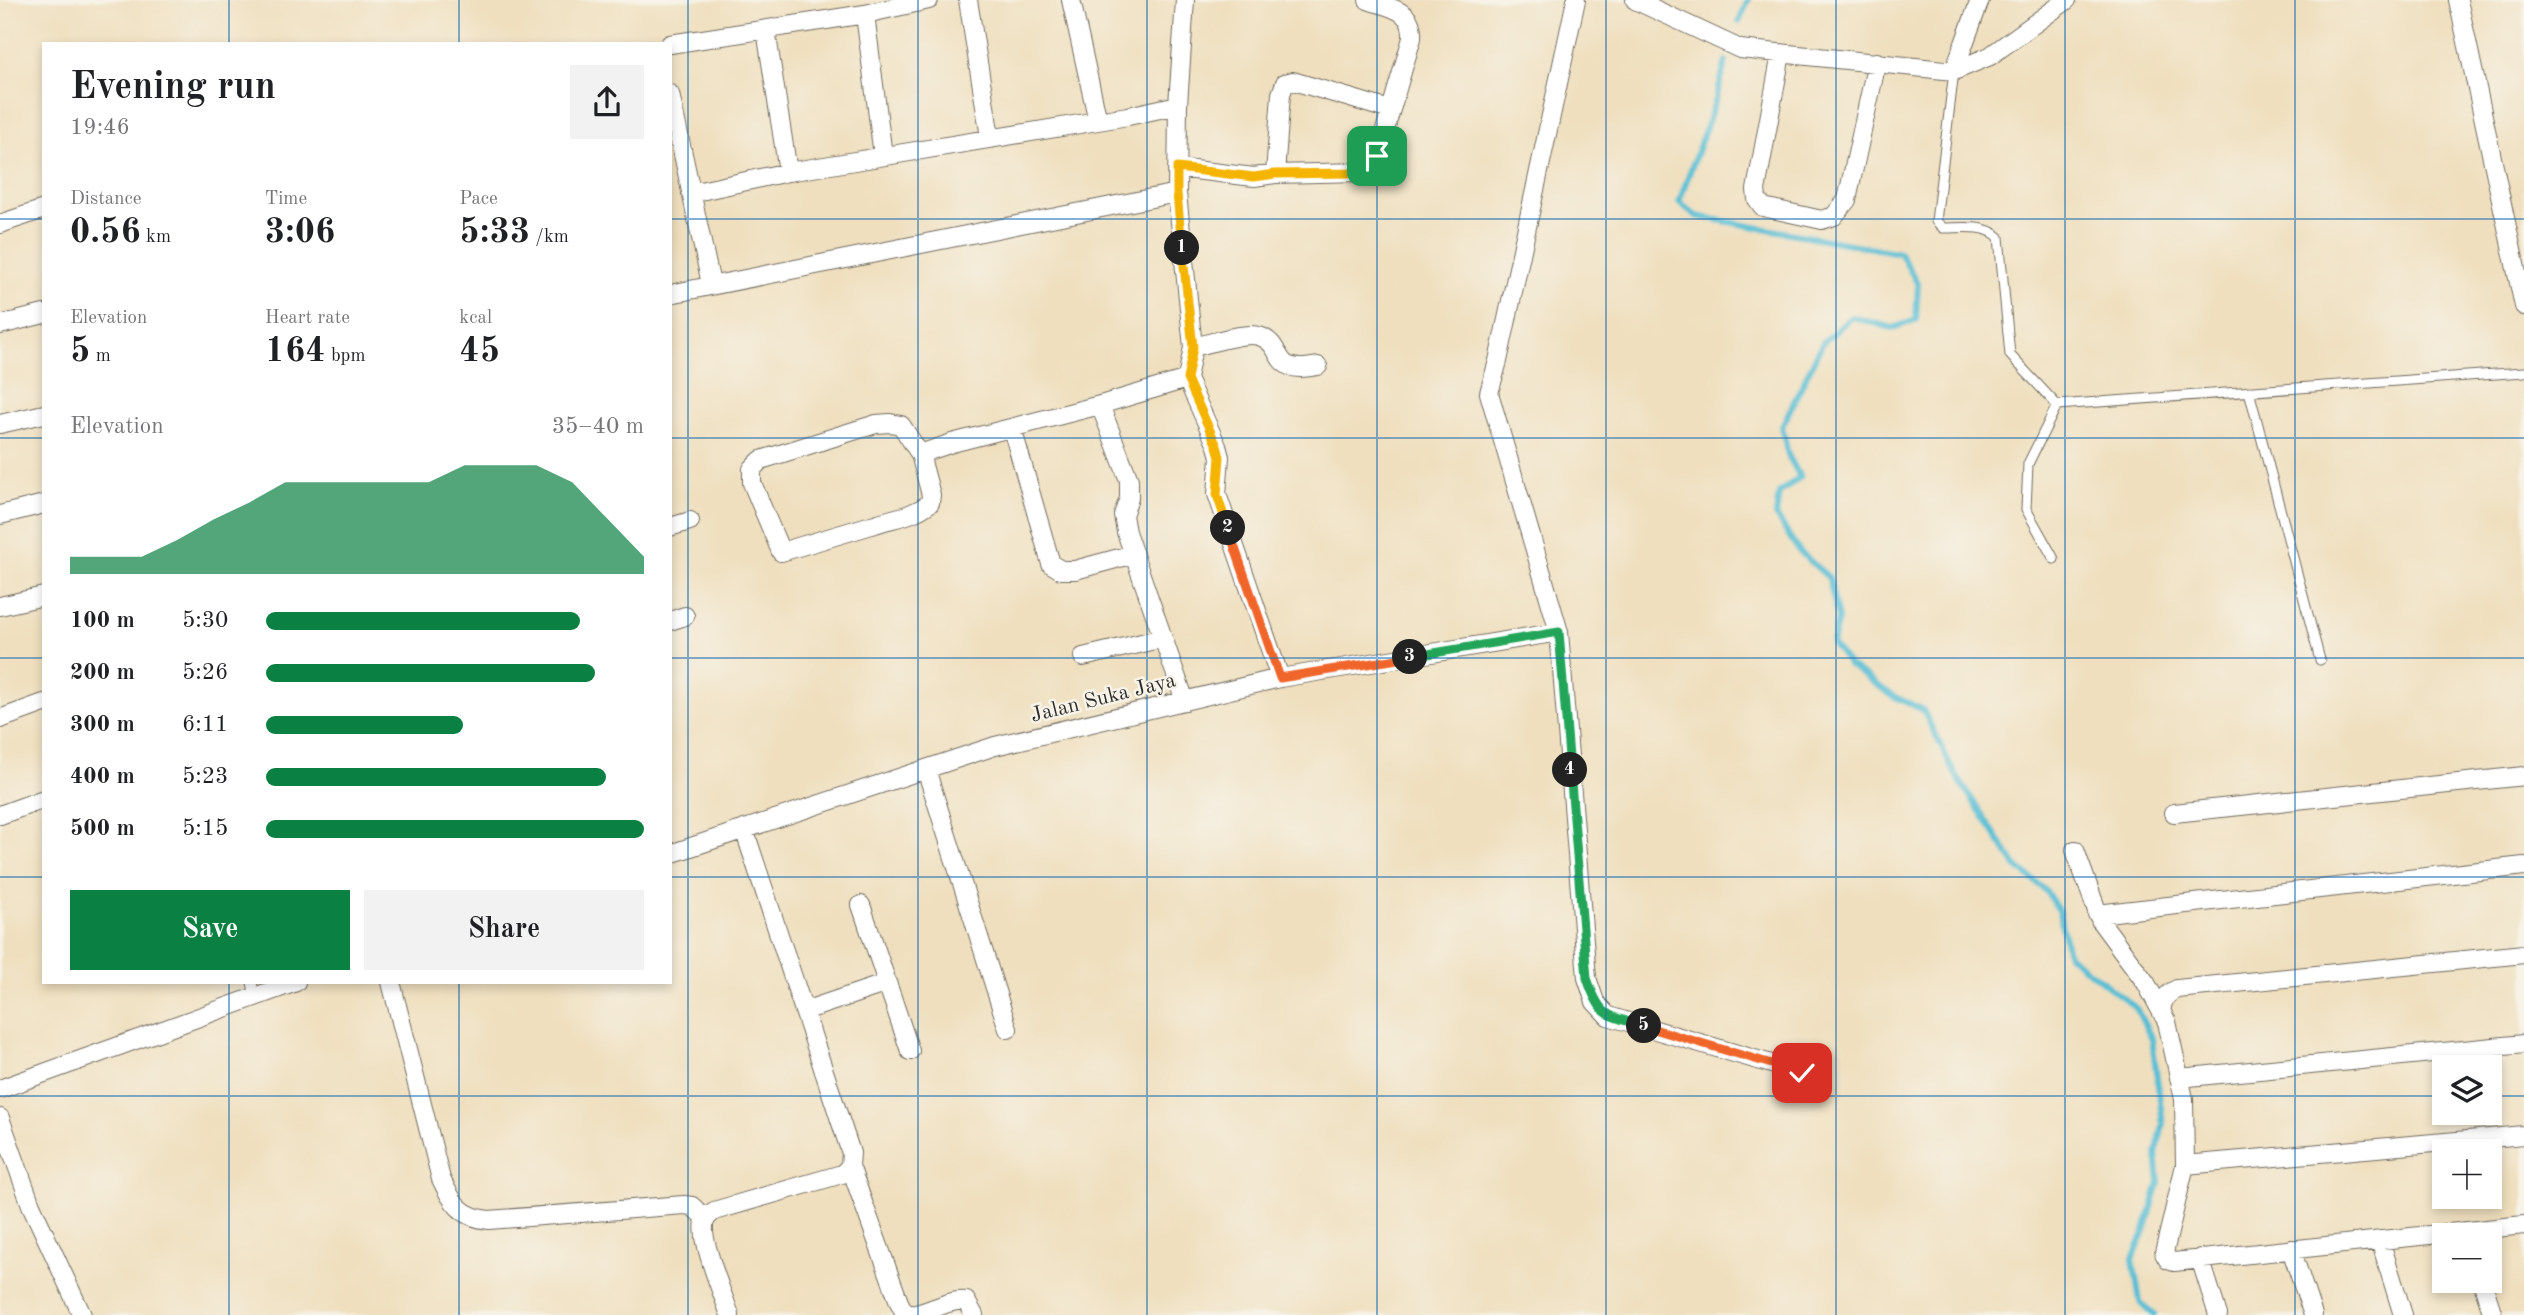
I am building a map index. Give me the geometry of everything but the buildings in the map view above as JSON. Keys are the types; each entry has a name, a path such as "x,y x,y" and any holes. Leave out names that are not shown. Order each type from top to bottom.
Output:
{"street":[{"path":"672,44 766,30 929,0"},
{"path":"968,0 990,137"},
{"path":"1071,0 1098,121"},
{"path":"1185,0 1178,105 1177,193 1193,347 1187,379 1217,446 1220,457 1217,495 1280,678"},
{"path":"1177,168 1254,177 1371,170 1376,164 1412,38 1413,26 1400,12 1368,0"},
{"path":"1576,0 1489,393 1559,632 1587,978 1595,1002 1608,1016 1802,1073"},
{"path":"1635,0 1653,4 1740,49 1954,71 1990,57 2067,0"},
{"path":"1954,71 1980,0"},
{"path":"2458,0 2522,282 2524,306"},
{"path":"865,13 883,156"},
{"path":"766,30 788,172"},
{"path":"1781,54 1756,190 1757,199 1763,207 1822,220 1833,216 1847,200 1877,62"},
{"path":"1275,174 1281,94 1285,83 1301,82 1390,110"},
{"path":"672,103 711,285"},
{"path":"691,193 788,172 1098,121 1178,105"},
{"path":"672,294 1177,193"},
{"path":"0,224 42,210"},
{"path":"0,325 42,314"},
{"path":"1193,347 1258,335 1270,341 1281,360 1290,366 1302,369 1318,366"},
{"path":"920,454 1187,379"},
{"path":"1100,405 1129,480 1129,498 1123,515 1134,554 1185,701"},
{"path":"0,424 42,414"},
{"path":"876,424 901,425 920,454 931,495 930,503 921,510 913,515 887,520 781,552 752,483 752,469 761,460 876,424"},
{"path":"1012,428 1051,564 1061,570 1074,570 1134,554"},
{"path":"0,515 42,504"},
{"path":"672,526 690,521"},
{"path":"0,607 42,596"},
{"name":"Jalan Suka Jaya","path":"672,852 995,746 1280,678 1559,632"},
{"path":"1083,657 1163,638"},
{"path":"0,719 42,704"},
{"path":"926,769 1008,1029"},
{"path":"2174,813 2524,776"},
{"path":"0,815 42,800"},
{"path":"744,829 851,1153 850,1166 902,1310 910,1315 920,1314 958,1300 965,1301 974,1315"},
{"path":"2075,850 2101,922 2146,983 2167,1022 2184,1099 2185,1165 2164,1253 2168,1260 2174,1262 2432,1236"},
{"path":"2097,914 2524,866"},
{"path":"861,905 910,1051"},
{"path":"2161,1011 2167,993 2177,989 2524,954"},
{"path":"804,1011 887,983"},
{"path":"0,1089 254,989 284,984"},
{"path":"392,984 441,1179 451,1200 472,1219 489,1220 684,1205 692,1206 706,1219"},
{"path":"2179,1078 2524,1044"},
{"path":"0,1118 31,1205 82,1315"},
{"path":"2185,1165 2524,1135"},
{"path":"730,1315 708,1247 704,1230 706,1219 714,1212 842,1174 850,1166"},
{"path":"2502,1228 2524,1225"},
{"path":"2380,1240 2403,1315"},
{"path":"2291,1249 2312,1315"},
{"path":"2200,1258 2218,1315"},
{"path":"2486,1293 2493,1315"}],"lane":[{"path":"1954,71 1936,221 1943,228 1982,228 1999,237 2010,355 2057,405"},
{"path":"2057,405 2524,372"},
{"path":"2249,391 2320,660"},
{"path":"2054,559 2026,509 2028,464 2057,405"}],"waterway":[{"path":"1739,22 1748,0"},
{"path":"1726,61 1716,99 1679,202 1696,216 1900,253 1918,284 1916,320 1893,328 1852,317 1823,342 1782,426 1788,455 1800,477 1779,493 1776,516 1799,551 1829,578 1838,619 1832,643 1849,665 1893,696 1923,710 1954,772 2016,866 2046,891 2059,912 2068,955 2136,1008 2152,1039 2163,1124 2156,1154 2159,1183 2145,1231 2133,1259 2140,1302 2154,1315"}],"route":[{"path":"1377,156 1376,164 1371,170 1349,173 1275,174 1254,177 1177,168 1177,193 1193,347 1187,379 1217,446 1220,457 1217,495 1280,678 1559,632 1587,978 1595,1002 1608,1016 1802,1073"}]}
